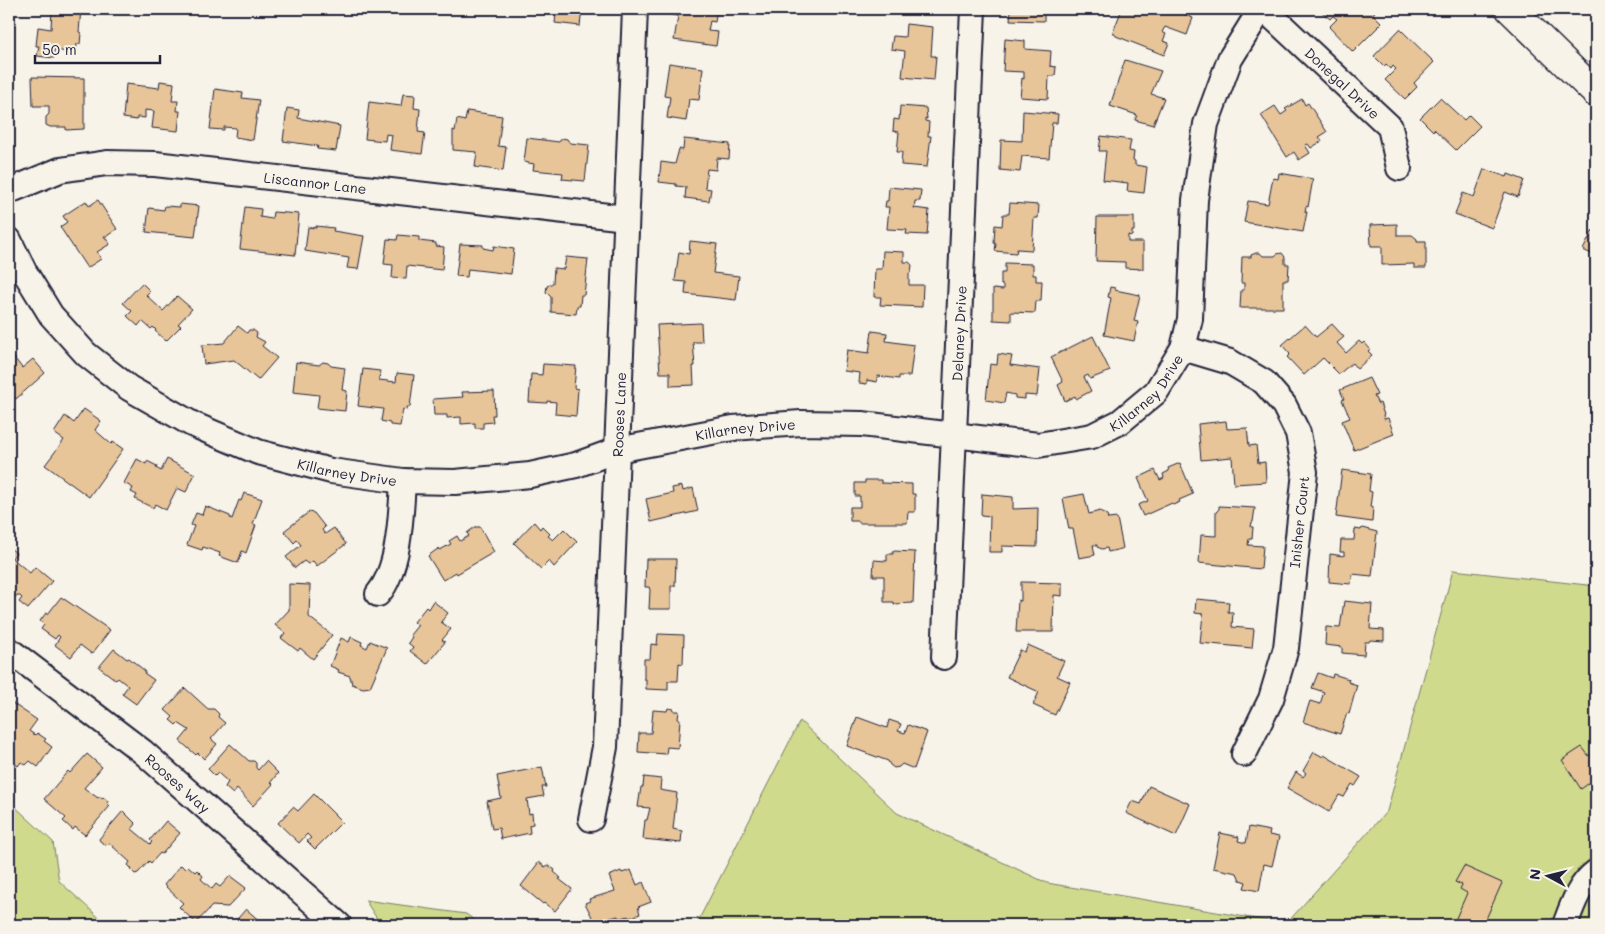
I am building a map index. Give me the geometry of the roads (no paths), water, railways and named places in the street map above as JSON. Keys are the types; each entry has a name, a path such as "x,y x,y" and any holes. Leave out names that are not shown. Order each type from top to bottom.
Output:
{"main road":[{"path":"1510,9 1596,93"}],"street":[{"name":"Rooses Lane","path":"591,819 605,747 635,9"},
{"name":"Delaney Drive","path":"944,657 973,9"},
{"name":"Killarney Drive","path":"9,240 24,271 51,314 86,354 129,388 192,424 258,452 330,471 404,481 455,482 530,475 576,465 617,450 733,428 801,422 862,424 1038,445 1092,436 1120,422 1156,392 1183,348 1190,319 1194,200 1206,124 1230,60 1262,9"},
{"name":"Donegal Drive","path":"1262,9 1390,127 1399,168"},
{"name":"Liscannor Lane","path":"9,191 60,170 107,163 155,164 626,218"},
{"name":"Inisher Court","path":"1183,348 1230,362 1264,382 1284,405 1298,433 1305,472 1286,648 1271,699 1244,754"},
{"path":"378,594 390,571 397,548 404,481"},
{"name":"Rooses Way","path":"9,650 143,752 340,925"},
{"path":"1565,925 1574,899 1590,876 1596,872"}]}
